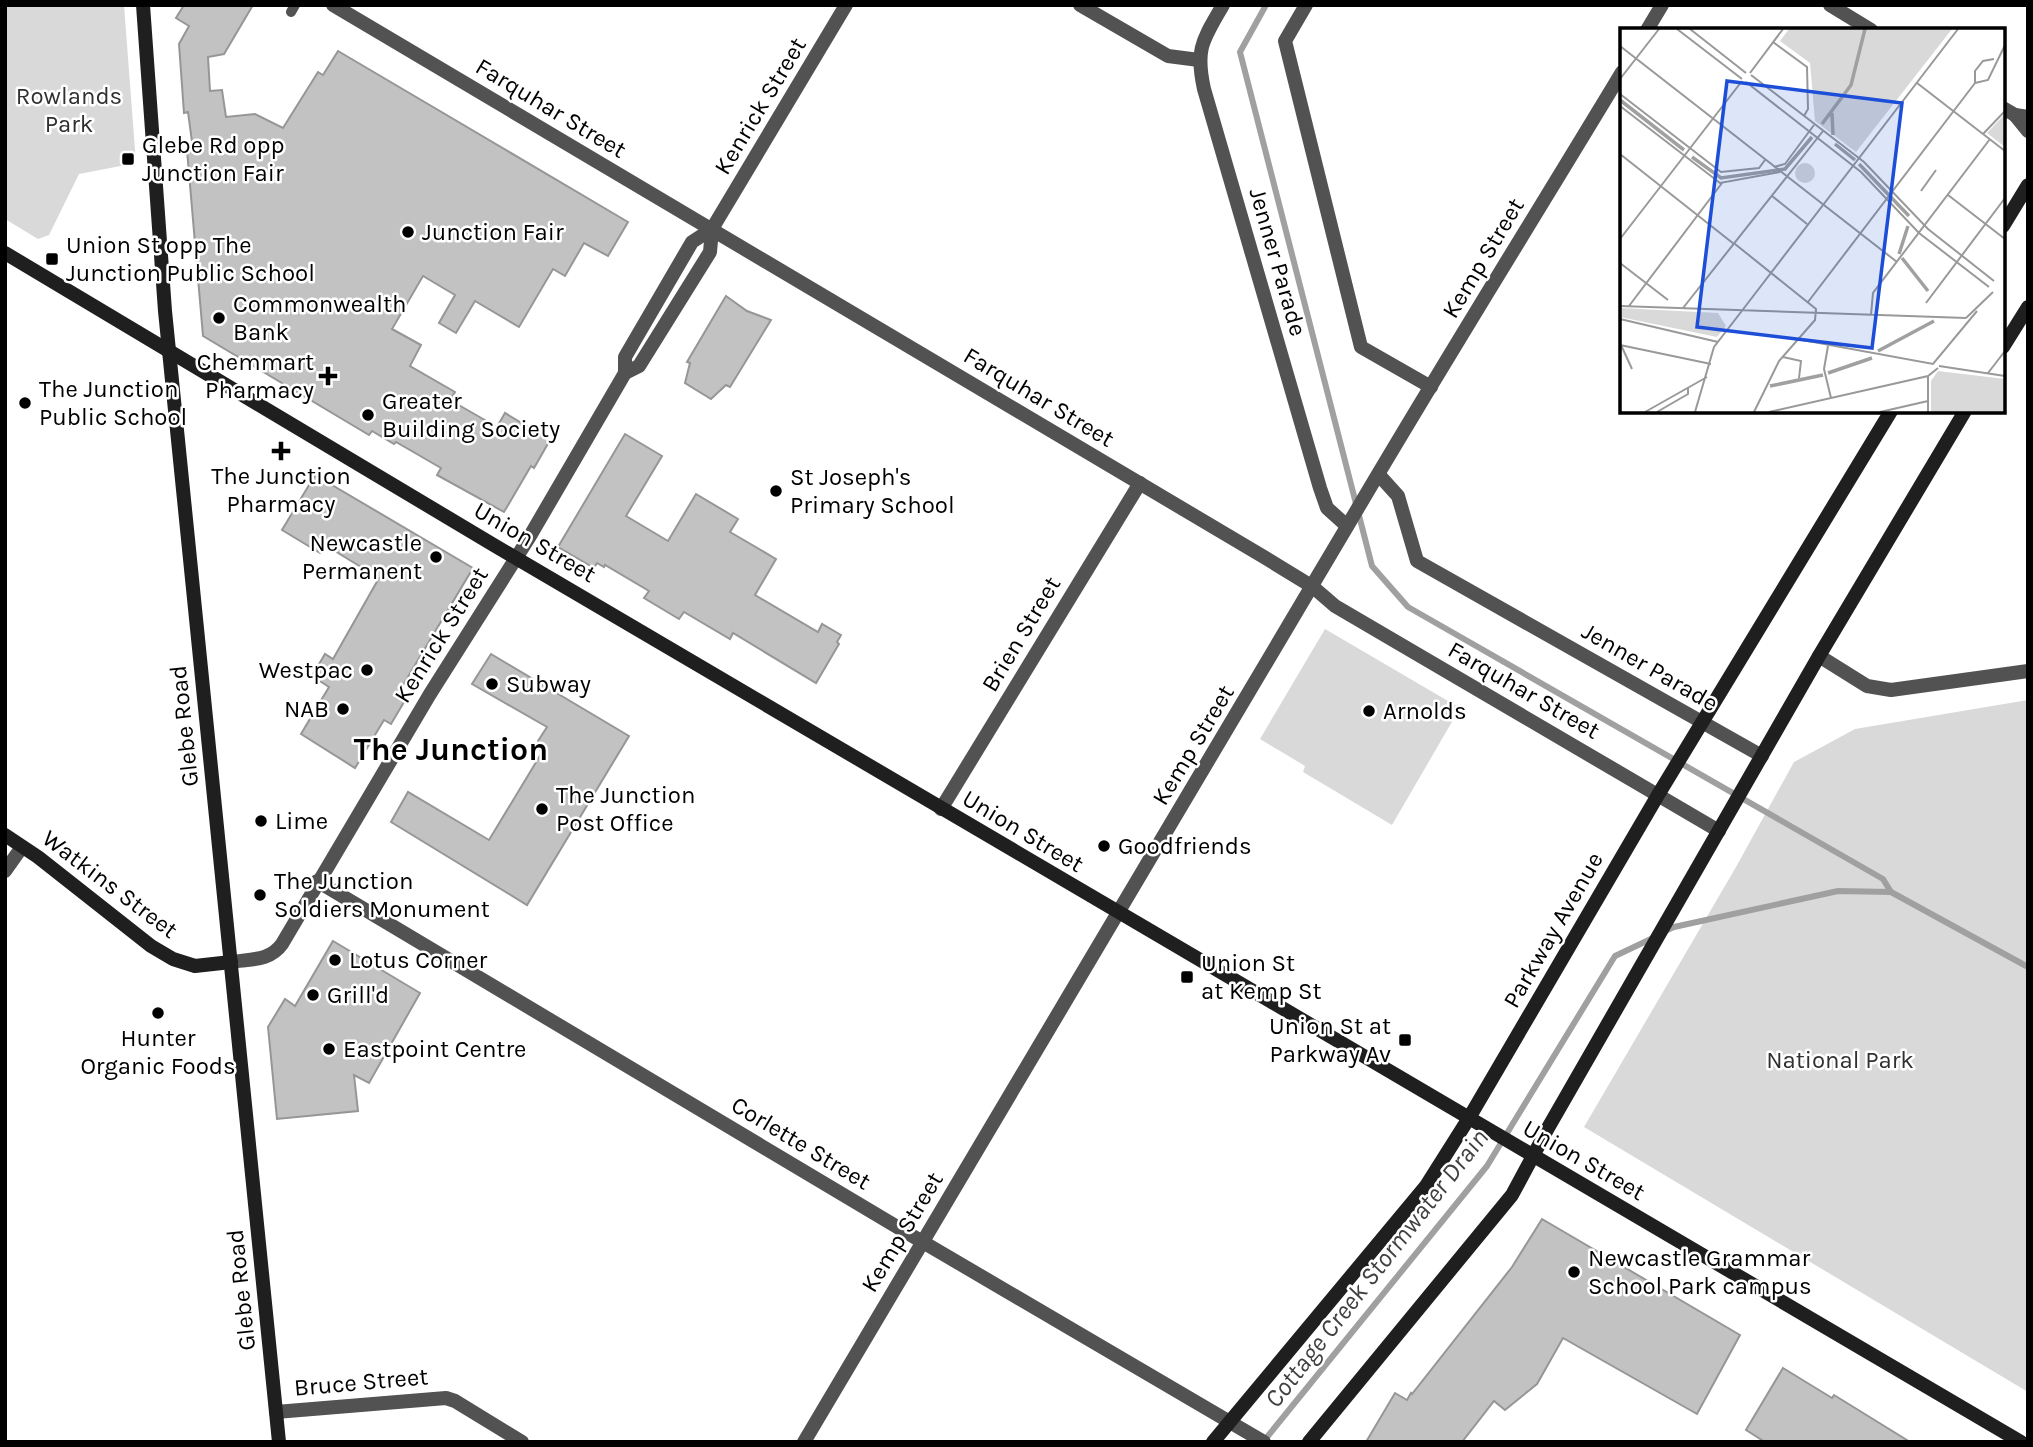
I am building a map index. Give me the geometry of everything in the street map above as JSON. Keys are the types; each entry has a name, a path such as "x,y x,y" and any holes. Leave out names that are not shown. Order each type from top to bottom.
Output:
{"main road":[{"name":"Glebe Road","path":"143,5 169,350 279,1442"},
{"path":"2005,223 2028,185"},
{"name":"Union Street","path":"5,253 1119,914 2021,1442"},
{"path":"2005,345 2028,307"},
{"name":"Parkway Avenue","path":"1213,1442 1426,1186 1469,1118 1658,795 1890,413"},
{"path":"1309,1442 1512,1195 1819,656 1964,413"},
{"name":"Watkins Street","path":"5,835 151,946 173,959 195,966 231,962"}],"street":[{"name":"Farquhar Street","path":"333,5 1140,483 1312,587 1327,601 1719,831"},
{"name":"Kenrick Street","path":"231,962 274,954 430,694 516,558 625,373 625,357 692,242 712,229 846,5"},
{"path":"1080,5 1168,56 1199,60 1205,37 1223,5"},
{"path":"1306,5 1285,41 1361,347 1431,387"},
{"path":"1648,28 1662,5"},
{"path":"1830,5 1868,28"},
{"name":"Jenner Parade","path":"1199,60 1205,89 1320,488 1327,508 1350,521"},
{"name":"Kemp Street","path":"804,1442 1350,521 1620,75"},
{"path":"2015,114 2028,131"},
{"name":"Jenner Parade","path":"1379,475 1398,496 1417,561 1762,757"},
{"name":"Brien Street","path":"941,809 1140,483"},
{"path":"1819,656 1867,686 1891,690 2028,671"},
{"path":"5,871 22,847"},
{"name":"Corlette Street","path":"317,881 1264,1442"},
{"name":"Bruce Street","path":"276,1412 446,1398 522,1442"}],"green space":[{"name":"Rowlands Park","path":"5,5 124,5 136,163 79,174 49,235 38,239 5,219"},
{"path":"1325,629 1460,708 1392,825 1303,772 1305,766 1260,739"},
{"name":"National Park","path":"2028,700 2028,1392 1584,1127 1794,762 1855,729"}],"building":[{"name":"Junction Fair","path":"184,5 253,5 224,54 208,57 210,91 222,90 226,117 255,114 283,128 318,72 323,75 338,51 628,222 608,256 584,243 565,276 553,269 519,327 475,301 456,333 439,323 455,295 423,276 392,329 421,345 410,366 455,392 450,400 497,427 505,413 550,440 504,512 437,475 441,468 372,431 369,435 203,336 187,150 193,149 188,112 184,113 179,44 189,26 176,18"},
{"path":"726,296 747,311 771,320 730,387 726,385 711,399 685,383 690,363 687,362"},
{"path":"625,434 662,456 626,516 668,541 696,494 738,519 730,532 776,559 755,595 818,632 822,624 841,635 837,642 839,644 816,683 733,633 730,639 684,612 679,619 644,598 649,591 605,565 604,567 597,563 594,568 558,547"},
{"path":"315,475 473,568 396,697 404,702 391,724 384,720 355,768 301,734 329,687 312,676 325,654 333,659 379,578 325,545 320,553 282,530"},
{"path":"491,654 629,736 527,905 391,822 408,792 489,840 541,754 538,741 547,727 472,684"},
{"name":"Eastpoint Centre","path":"333,941 420,993 369,1083 354,1075 358,1111 277,1119 268,1027 285,999 295,1006"},
{"path":"1542,1219 1740,1335 1697,1414 1563,1338 1537,1384 1505,1410 1494,1401 1462,1442 1366,1442 1395,1393 1407,1400 1512,1267"},
{"path":"1783,1368 1832,1398 1834,1395 1910,1442 1765,1442 1746,1430"}],"waterway":[{"path":"1266,5 1240,52 1372,566 1408,607 1883,879 1891,892"},
{"name":"Cottage Creek Stormwater Drain","path":"1665,931 1838,891 1891,892 2028,967"},
{"name":"Cottage Creek Stormwater Drain","path":"1263,1442 1487,1166 1615,956 1653,938"}],"place":[{"name":"Glebe Rd opp Junction Fair","path":"128,159"},
{"name":"Junction Fair","path":"408,232"},
{"name":"Union St opp The Junction Public School","path":"52,259"},
{"name":"Commonwealth Bank","path":"219,318"},
{"name":"Chemmart Pharmacy","path":"328,376"},
{"name":"The Junction Public School","path":"25,403"},
{"name":"Greater Building Society","path":"368,415"},
{"name":"The Junction Pharmacy","path":"281,451"},
{"name":"St Joseph's Primary School","path":"776,491"},
{"name":"Newcastle Permanent","path":"436,557"},
{"name":"Westpac","path":"367,670"},
{"name":"Subway","path":"492,684"},
{"name":"NAB","path":"343,709"},
{"name":"Arnolds","path":"1369,711"},
{"name":"The Junction Post Office","path":"542,809"},
{"name":"Lime","path":"261,821"},
{"name":"Goodfriends","path":"1104,846"},
{"name":"The Junction Soldiers Monument","path":"260,895"},
{"name":"Lotus Corner","path":"335,960"},
{"name":"Union St at Kemp St","path":"1187,977"},
{"name":"Grill'd","path":"313,995"},
{"name":"Hunter Organic Foods","path":"158,1013"},
{"name":"Union St at Parkway Av","path":"1405,1040"},
{"name":"Eastpoint Centre","path":"329,1049"},
{"name":"Newcastle Grammar School Park campus","path":"1574,1272"}],"district":[{"name":"The Junction","path":"451,749"}]}
